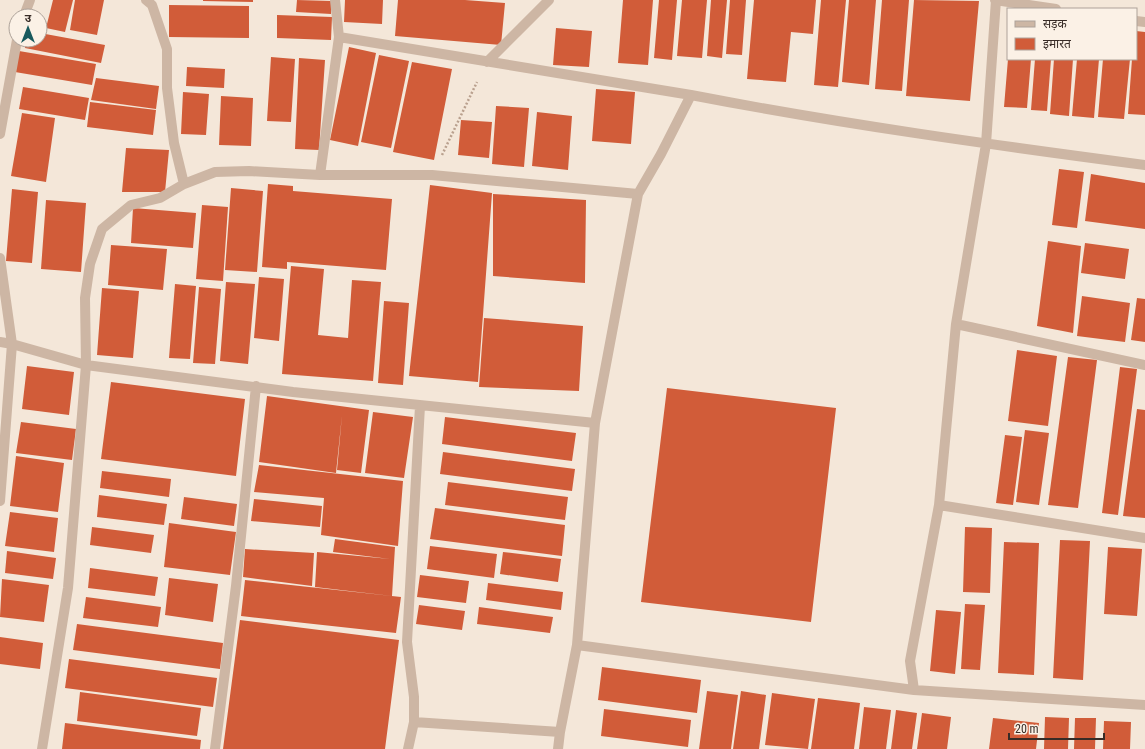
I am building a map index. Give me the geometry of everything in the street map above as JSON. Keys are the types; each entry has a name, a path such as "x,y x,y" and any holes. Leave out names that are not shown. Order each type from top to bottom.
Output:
{"street":[{"path":"146,0 152,5 167,50 167,88 174,143 184,184"},
{"path":"320,175 339,37 335,0"},
{"path":"487,62 549,0"},
{"path":"914,690 910,661 939,505 956,324 986,144 996,0 1049,8"},
{"path":"339,37 690,95 790,114 986,144 1145,165"},
{"path":"0,134 16,48"},
{"path":"558,749 577,645 595,423 638,194 661,154 690,95"},
{"path":"42,749 68,588 86,365 85,298 90,264 102,229 131,205 160,198 184,184 215,172 249,171 320,175 432,175 638,194"},
{"path":"0,258 12,344 0,501"},
{"path":"956,324 1145,365"},
{"path":"0,342 86,365 293,392 595,423"},
{"path":"215,749 236,586 256,386"},
{"path":"408,749 414,722 414,697 407,642 420,406"},
{"path":"939,505 1145,538"},
{"path":"577,645 914,690 1145,705"},
{"path":"414,722 560,732"}],"path":[{"path":"432,175 487,62"}],"building":[{"path":"53,0 73,0 65,32 48,28 48,20"},
{"path":"75,0 104,0 97,35 70,30"},
{"path":"253,0 253,2 203,1"},
{"path":"297,0 331,1 331,14 296,12"},
{"path":"345,0 383,0 382,24 344,22"},
{"path":"398,0 465,0 505,3 501,45 395,36"},
{"path":"623,0 653,0 648,65 618,63"},
{"path":"659,0 677,0 672,60 654,58"},
{"path":"682,0 707,0 702,58 677,56"},
{"path":"711,0 727,0 722,58 707,56"},
{"path":"730,0 746,0 742,55 726,54"},
{"path":"754,0 816,0 813,34 791,32 786,82 747,79"},
{"path":"821,0 846,0 838,87 814,85"},
{"path":"849,0 876,0 869,85 842,82"},
{"path":"882,0 909,0 902,91 875,89"},
{"path":"914,0 979,1 970,101 906,96"},
{"path":"169,5 249,6 249,38 169,37"},
{"path":"277,15 332,17 331,40 277,38"},
{"path":"556,28 592,31 589,67 553,65"},
{"path":"1137,31 1145,32 1145,115 1128,114 1132,60 1137,60"},
{"path":"48,34 105,45 101,63 25,48 48,48"},
{"path":"349,47 376,53 358,146 330,140"},
{"path":"19,51 96,64 92,85 15,72"},
{"path":"379,55 409,61 391,148 361,142"},
{"path":"271,57 295,59 291,122 267,121"},
{"path":"299,58 325,60 319,150 295,149"},
{"path":"1008,60 1031,60 1027,108 1004,107"},
{"path":"1035,60 1051,60 1047,111 1031,110"},
{"path":"1054,60 1073,60 1069,116 1050,114"},
{"path":"1077,60 1099,60 1094,118 1072,116"},
{"path":"1103,60 1130,60 1124,119 1098,117"},
{"path":"412,62 452,69 434,160 393,152"},
{"path":"187,67 225,69 224,88 186,86"},
{"path":"96,78 159,86 156,109 91,100"},
{"path":"23,87 89,98 85,120 19,109"},
{"path":"596,89 635,92 631,144 592,141"},
{"path":"183,92 209,94 206,135 181,134"},
{"path":"221,96 253,98 251,146 219,145"},
{"path":"90,102 156,110 153,135 87,127"},
{"path":"496,106 529,108 524,167 492,164"},
{"path":"537,112 572,116 568,170 532,166"},
{"path":"22,113 55,118 46,182 11,176"},
{"path":"461,120 492,122 489,158 458,155"},
{"path":"126,148 169,150 165,192 122,192"},
{"path":"1059,169 1084,172 1077,228 1052,225"},
{"path":"1091,174 1145,183 1145,229 1085,221"},
{"path":"268,184 293,186 293,191 392,199 386,270 287,262 287,269 262,267"},
{"path":"430,185 492,193 478,382 409,376"},
{"path":"231,188 263,191 257,272 225,270"},
{"path":"12,189 38,192 32,263 6,261"},
{"path":"493,194 586,200 585,283 493,276"},
{"path":"46,200 86,203 81,272 41,269"},
{"path":"202,205 228,207 223,281 196,279"},
{"path":"133,208 196,213 193,248 131,243"},
{"path":"1048,241 1081,246 1073,333 1037,326"},
{"path":"1085,243 1129,249 1125,279 1081,273"},
{"path":"111,245 167,249 163,290 108,285"},
{"path":"291,266 324,269 318,335 348,338 352,280 381,282 373,381 282,374"},
{"path":"259,277 284,279 279,341 254,338"},
{"path":"226,282 255,284 248,364 220,361"},
{"path":"175,284 196,286 190,359 169,358"},
{"path":"199,287 221,289 215,364 193,363"},
{"path":"102,288 139,291 133,358 97,355"},
{"path":"1082,296 1130,303 1125,342 1077,336"},
{"path":"1137,298 1145,299 1145,342 1131,340"},
{"path":"384,301 409,303 403,385 378,383"},
{"path":"484,318 583,326 579,391 479,387"},
{"path":"1017,350 1057,356 1048,426 1008,421"},
{"path":"1068,357 1097,360 1078,508 1048,505"},
{"path":"27,366 74,372 69,415 22,409"},
{"path":"1120,367 1137,369 1118,515 1102,513"},
{"path":"111,382 245,399 236,476 101,459"},
{"path":"667,388 836,408 811,622 641,602"},
{"path":"267,396 369,410 361,473 337,470 342,415 336,473 259,462"},
{"path":"1137,409 1145,410 1145,518 1123,516"},
{"path":"373,412 413,417 404,478 365,473"},
{"path":"445,417 576,433 572,461 442,444"},
{"path":"21,422 76,429 72,460 16,453"},
{"path":"1025,430 1049,433 1039,505 1016,502"},
{"path":"1005,435 1022,437 1013,505 996,503"},
{"path":"443,452 575,469 572,491 440,474"},
{"path":"16,456 64,463 58,512 10,506"},
{"path":"259,465 403,481 398,546 321,535 324,498 254,492"},
{"path":"102,471 171,479 169,497 100,488"},
{"path":"448,482 568,497 565,520 445,505"},
{"path":"99,495 167,504 164,525 97,517"},
{"path":"184,497 237,504 234,526 181,519"},
{"path":"254,499 322,506 320,527 251,521"},
{"path":"435,508 565,525 562,556 430,539"},
{"path":"10,512 58,518 54,552 5,546"},
{"path":"169,523 236,532 230,575 164,567"},
{"path":"92,527 154,535 151,553 90,545"},
{"path":"965,527 992,528 990,593 963,592"},
{"path":"335,539 395,547 392,596 315,587 317,552 390,559 333,552"},
{"path":"1060,540 1090,541 1083,680 1053,678"},
{"path":"1004,542 1039,543 1034,675 998,673"},
{"path":"430,546 497,554 494,578 427,569"},
{"path":"1108,547 1142,549 1137,616 1104,614"},
{"path":"245,549 314,553 312,586 243,577"},
{"path":"7,551 56,558 53,579 5,573"},
{"path":"503,552 561,559 558,582 500,574"},
{"path":"90,568 158,577 155,596 88,588"},
{"path":"420,575 469,581 466,603 417,597"},
{"path":"169,578 218,584 213,622 165,615"},
{"path":"2,579 49,585 44,622 0,617"},
{"path":"245,580 401,597 396,633 241,616"},
{"path":"488,583 563,592 561,610 486,600"},
{"path":"86,597 161,607 158,627 83,618"},
{"path":"965,604 985,605 980,670 961,669"},
{"path":"419,605 465,611 462,630 416,624"},
{"path":"479,607 553,617 550,633 477,624"},
{"path":"936,610 961,612 955,674 930,671"},
{"path":"240,620 399,640 385,749 223,749"},
{"path":"77,624 223,643 220,669 73,650"},
{"path":"0,637 43,643 40,669 0,664"},
{"path":"69,659 217,678 213,707 65,688"},
{"path":"602,667 701,680 697,713 598,700"},
{"path":"707,691 738,695 731,749 699,749"},
{"path":"741,691 766,695 759,749 733,749"},
{"path":"80,692 201,708 197,736 77,721"},
{"path":"772,693 815,699 808,749 765,745"},
{"path":"818,698 860,703 854,749 811,749"},
{"path":"864,707 891,710 886,749 859,749"},
{"path":"604,709 691,720 688,747 601,736"},
{"path":"896,710 917,713 912,749 891,749"},
{"path":"922,713 951,717 947,749 917,749"},
{"path":"1045,717 1069,718 1068,749 1044,749"},
{"path":"993,718 1039,723 1036,749 989,749"},
{"path":"1075,718 1096,718 1095,749 1074,749"},
{"path":"1104,721 1131,722 1130,749 1103,749"},
{"path":"65,723 201,740 200,749 62,749"}]}
